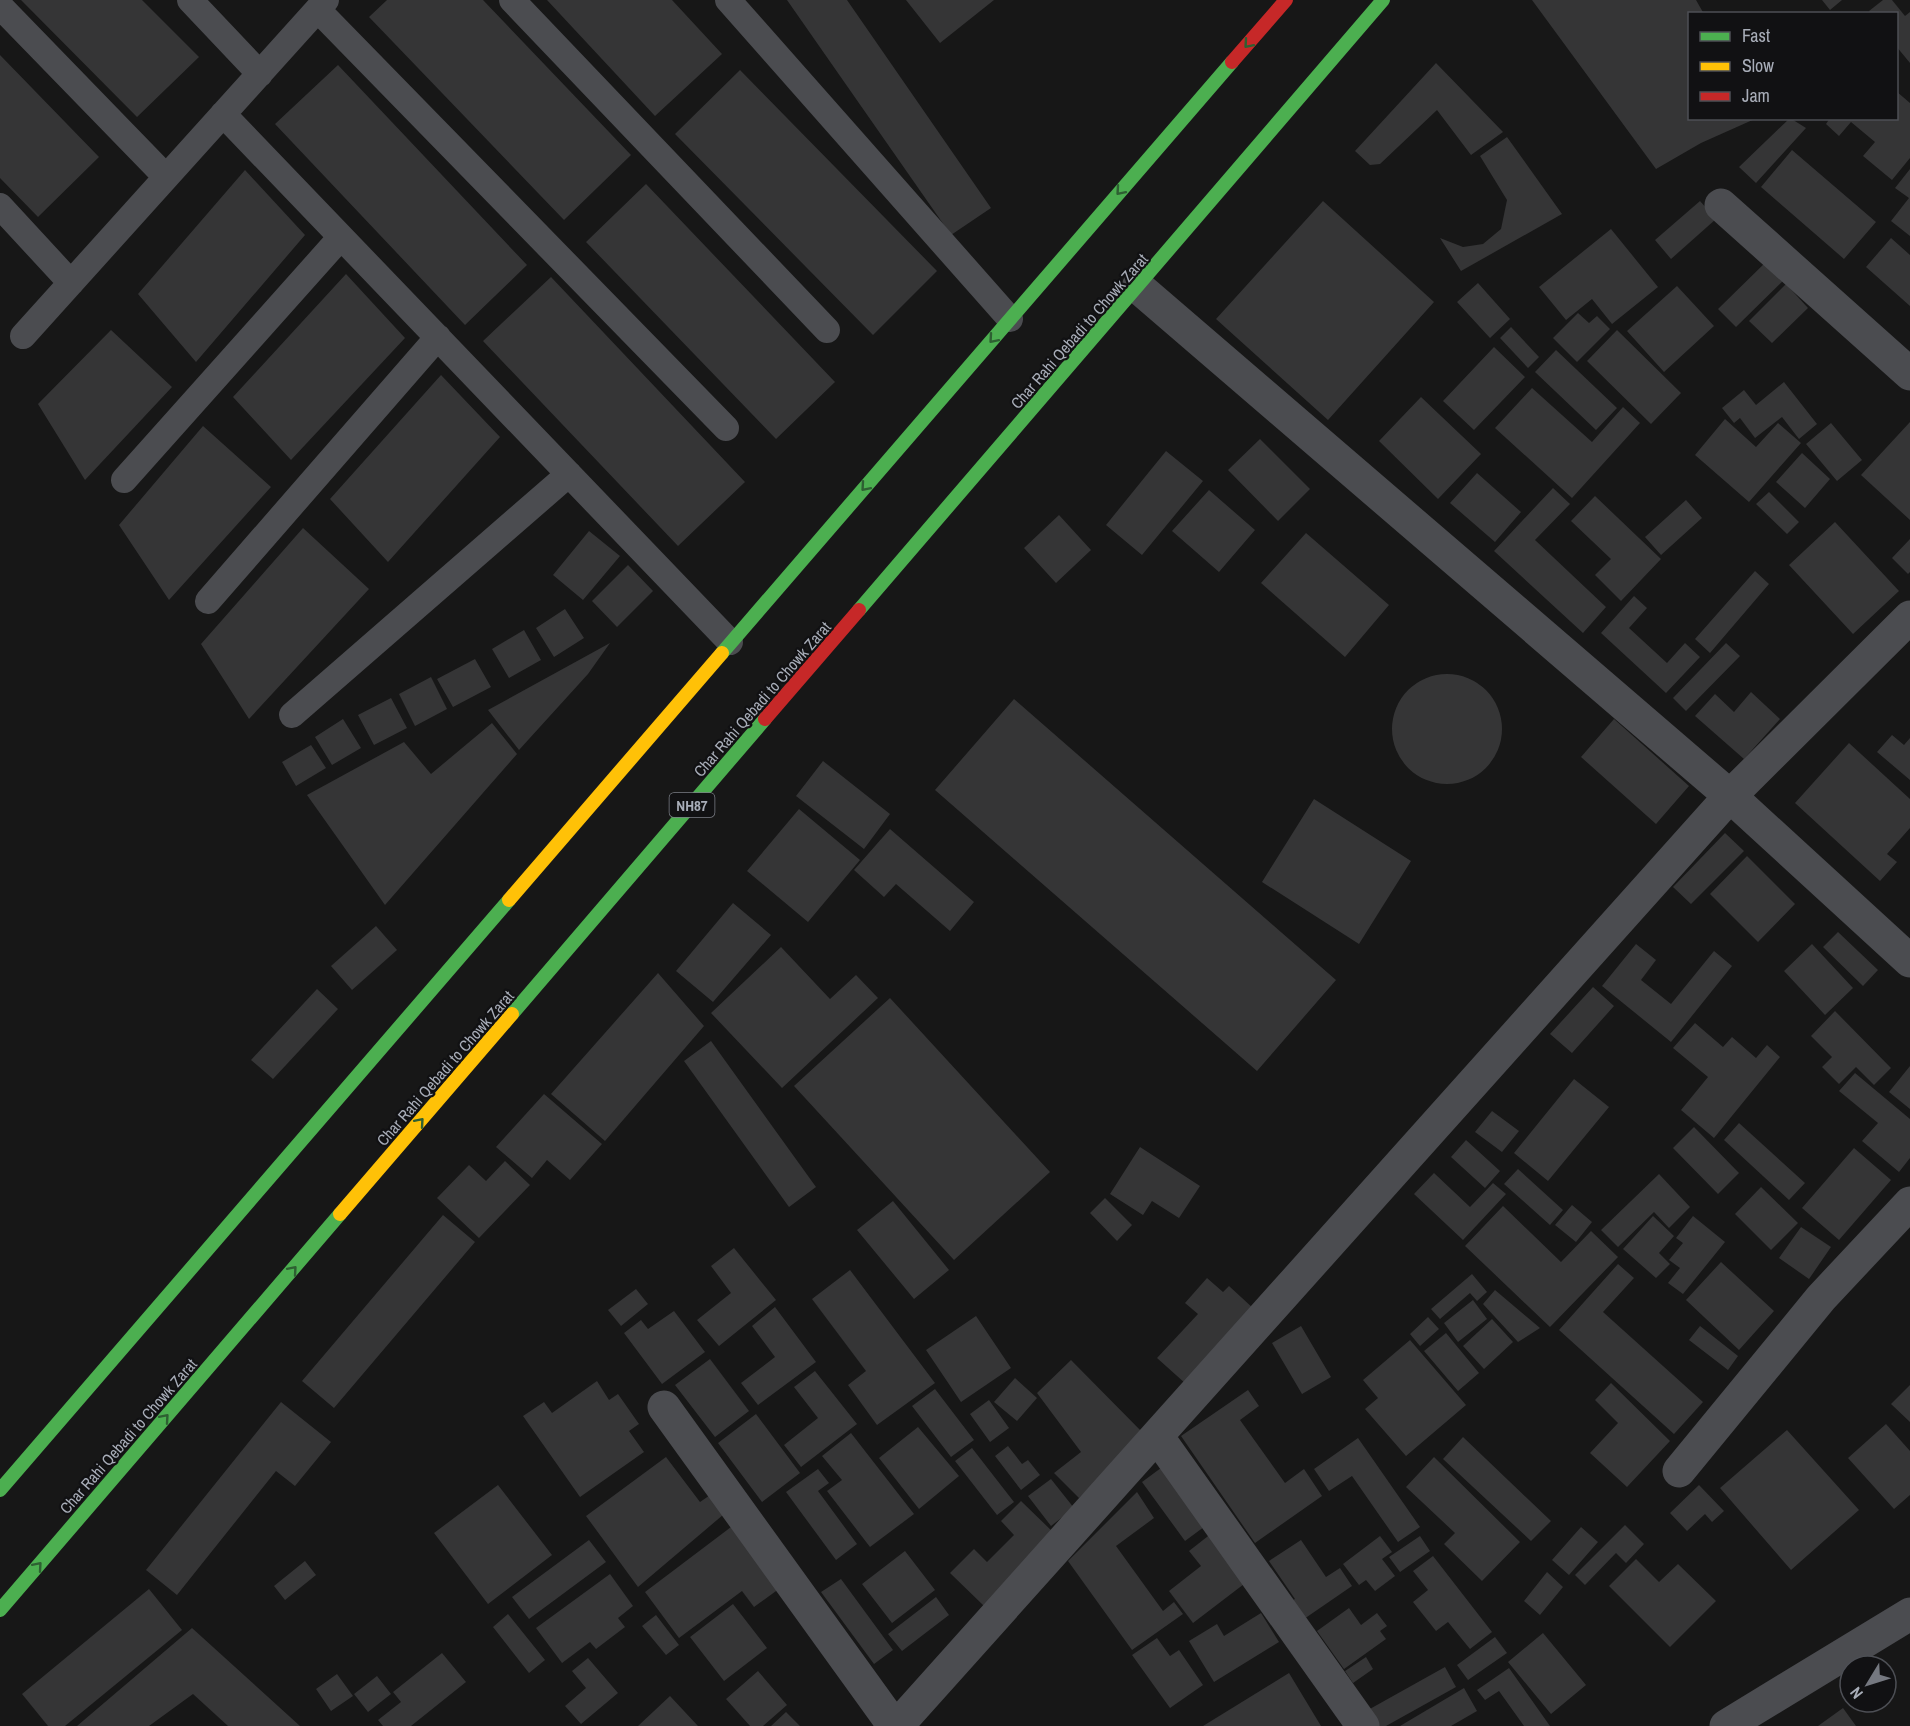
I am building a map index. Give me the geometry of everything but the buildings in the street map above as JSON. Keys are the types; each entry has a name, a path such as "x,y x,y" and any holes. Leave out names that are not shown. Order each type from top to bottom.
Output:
{"highway":[{"path":"0,1490 1286,0"},
{"name":"Char Rahi Qebadi to Chowk Zarat","path":"0,1610 1138,288 1383,0"}],"street":[{"path":"1721,205 1910,374"},
{"path":"1138,288 1730,796 1910,961"},
{"path":"664,1407 896,1726 1730,796 1910,617"},
{"path":"1679,1471 1821,1298 1910,1203"},
{"path":"1157,1436 1363,1726"},
{"path":"1726,1726 1910,1614"}],"lane":[{"path":"190,0 260,74"},
{"path":"512,0 827,330"},
{"path":"728,0 1010,319"},
{"path":"23,336 322,5 726,428"},
{"path":"0,6 166,177"},
{"path":"223,114 730,642"},
{"path":"0,206 71,283"},
{"path":"124,480 341,237"},
{"path":"208,601 438,337"},
{"path":"292,715 569,474"}],"traffic: fast":[{"path":"859,610 1383,0"},
{"path":"722,653 1232,62"},
{"path":"512,1014 765,719"},
{"path":"0,1490 509,900"},
{"path":"0,1610 340,1214"}],"traffic: slow":[{"path":"509,900 722,653"},
{"path":"340,1214 512,1014"}],"traffic: jam":[{"path":"1232,62 1286,0"},
{"path":"765,719 859,610"}]}
